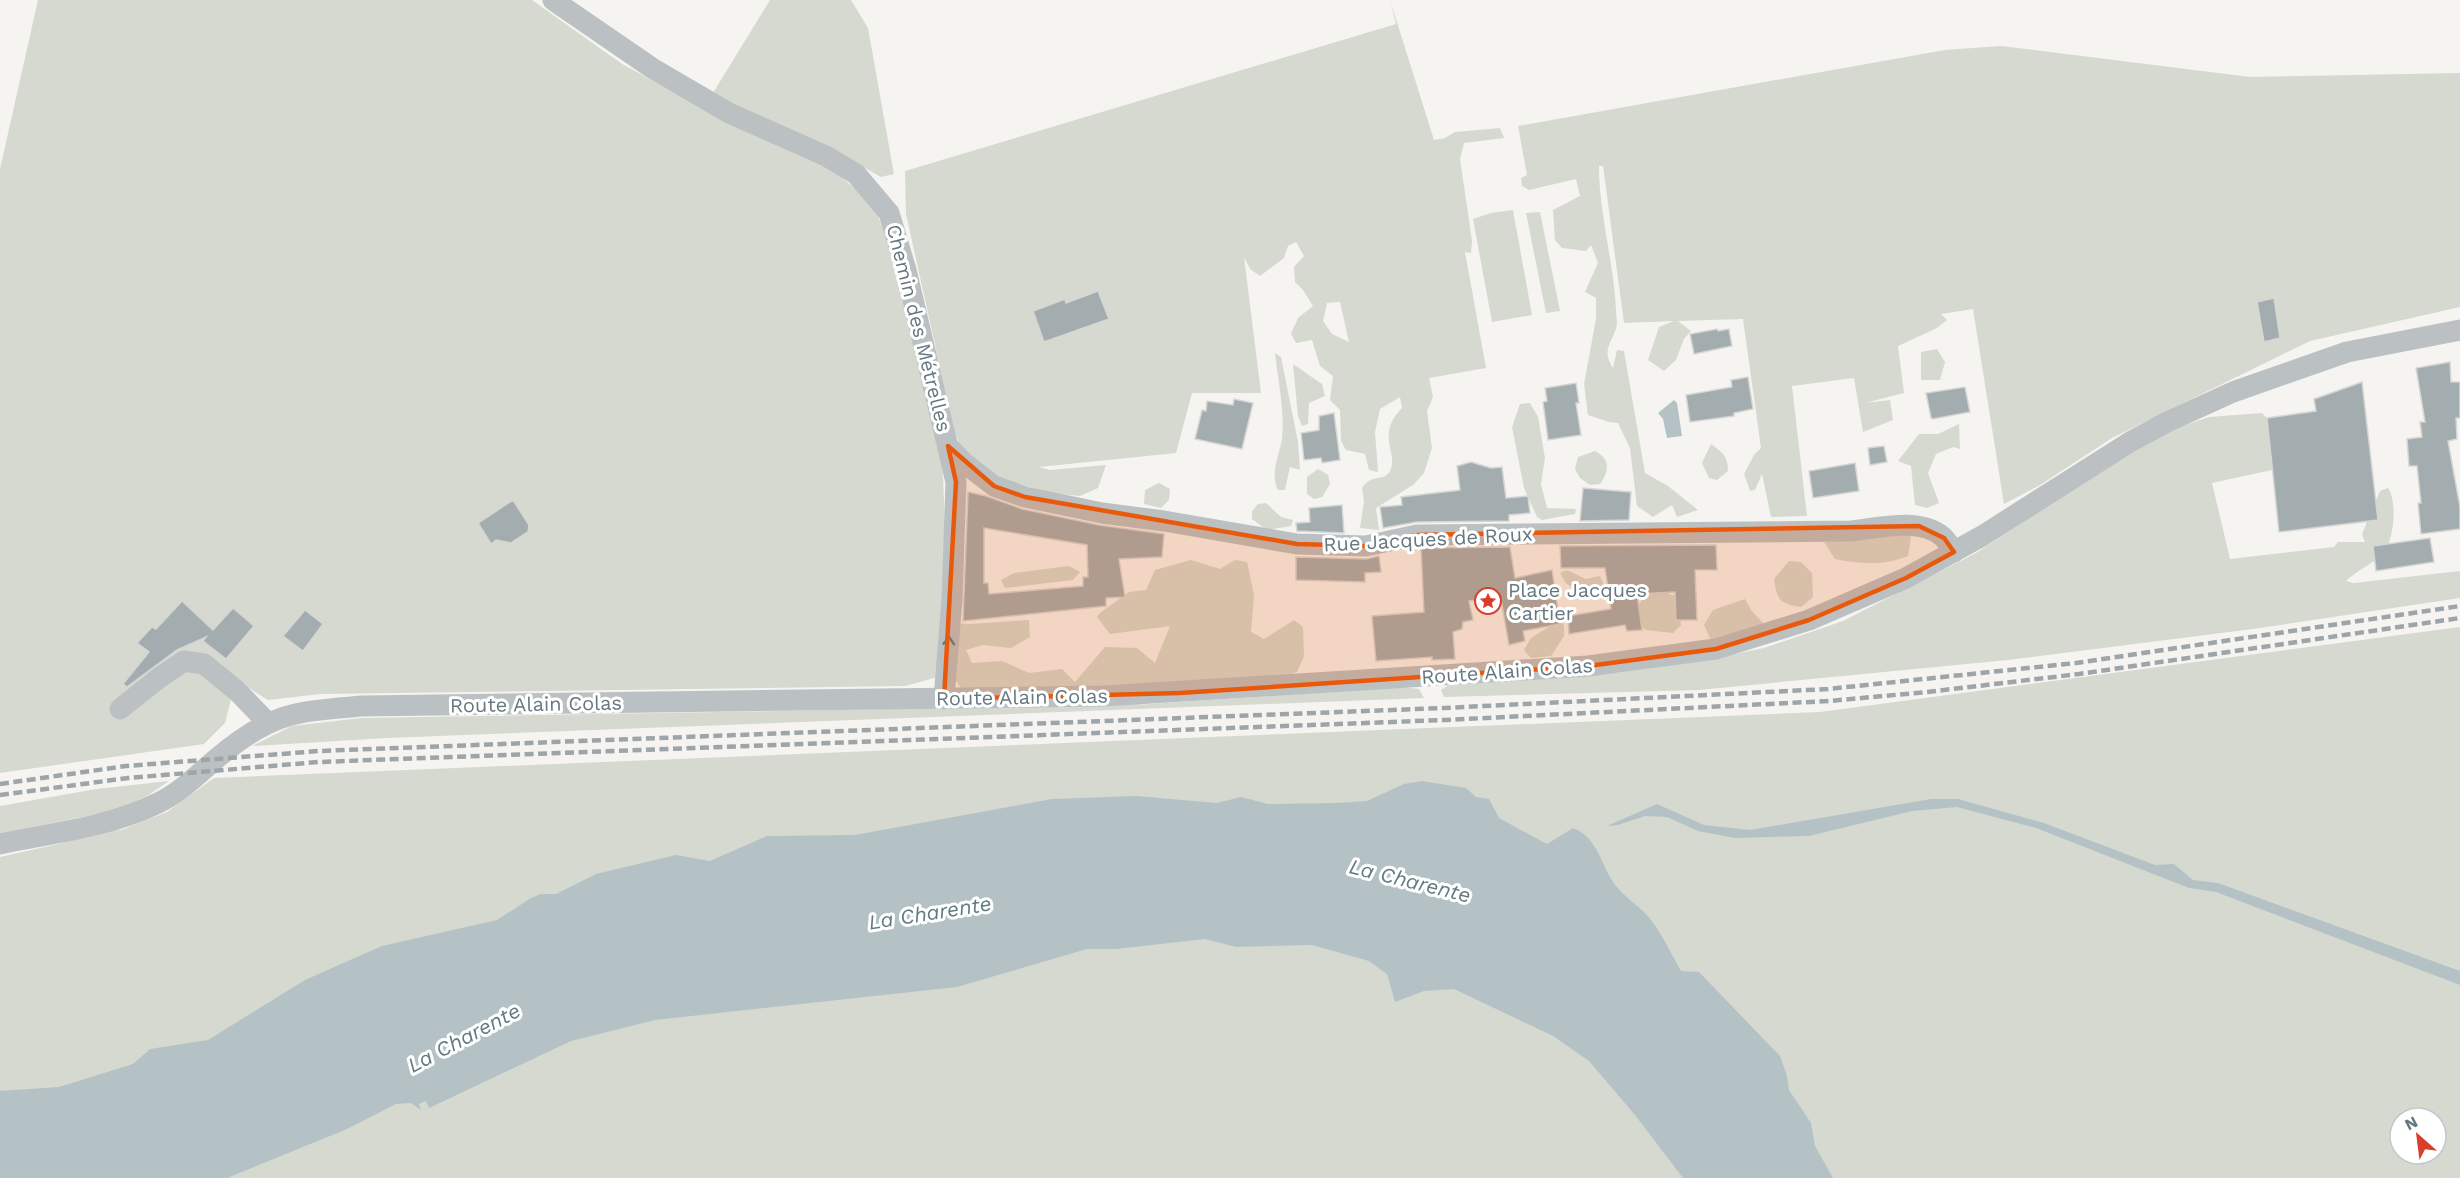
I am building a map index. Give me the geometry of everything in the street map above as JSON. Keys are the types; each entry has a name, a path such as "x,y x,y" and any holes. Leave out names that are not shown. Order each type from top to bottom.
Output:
{"street":[{"name":"Chemin des Métrelles","path":"553,0 652,68 729,113 826,156 856,174 889,213 906,270 956,482 952,599 944,699"},
{"name":"Route Alain Colas","path":"0,844 111,821 161,802 237,741 267,722 304,711 361,706 944,699 1180,693 1588,666 1716,649 1809,620 1906,578 1954,552 2140,437 2233,392 2347,352 2460,330"},
{"name":"Rue Jacques de Roux","path":"948,446 963,462 994,486 1025,497 1101,513 1164,521 1297,544 1366,546 1417,535 1851,531 1919,526 1944,538 1954,552"},
{"path":"120,709 184,661 204,664 237,691 267,722"}],"highlighted area":[{"path":"948,446 994,486 1025,497 1297,544 1366,546 1417,535 1904,526 1919,526 1944,538 1954,552 1906,578 1809,620 1716,649 1588,666 1180,693 944,699 956,482"}],"shaded area":[{"path":"38,0 532,0 622,64 755,136 821,161 872,202 884,231 942,449 946,554 938,677 905,686 321,694 268,700 236,680 225,723 204,744 0,773 0,169"},
{"path":"770,0 851,0 868,28 894,174 881,177 831,149 743,111 713,93"},
{"path":"1390,0 1434,140 1445,138 1455,132 1500,128 1504,138 1464,143 1460,159 1472,241 1471,253 1465,252 1486,368 1429,378 1433,397 1427,411 1432,448 1424,473 1413,485 1376,508 1379,530 1360,528 1364,502 1362,488 1368,481 1386,476 1390,471 1392,457 1389,443 1390,427 1402,408 1400,397 1380,409 1375,432 1378,472 1369,470 1365,454 1346,450 1341,441 1340,410 1330,400 1333,376 1320,366 1312,340 1296,343 1291,334 1298,318 1313,306 1295,282 1294,267 1304,256 1296,242 1288,246 1284,258 1260,276 1250,269 1244,257 1261,393 1192,393 1176,453 1039,467 1050,470 1106,465 1098,488 1080,496 1050,493 995,477 968,457 955,435 906,214 905,171 1396,24","holes":["1340,302 1349,342 1332,334 1323,321 1327,303"]},
{"path":"2001,46 2250,77 2460,73 2460,307 2310,341 2112,438 2040,485 2004,504 1973,309 1941,314 1947,320 1937,328 1898,346 1904,393 1865,403 1890,400 1893,420 1863,432 1854,378 1792,386 1807,516 1771,517 1762,474 1755,490 1750,491 1744,474 1754,455 1761,448 1743,319 1678,321 1691,331 1684,339 1676,360 1664,371 1648,360 1659,327 1674,321 1624,323 1603,166 1599,166 1601,203 1615,292 1617,322 1609,345 1609,361 1613,368 1617,350 1624,351 1645,473 1668,486 1698,510 1677,517 1672,505 1653,517 1637,506 1630,448 1618,423 1588,415 1584,384 1596,319 1596,298 1585,292 1598,263 1591,245 1586,251 1562,248 1555,240 1553,210 1580,196 1576,179 1529,190 1522,186 1521,178 1527,175 1518,126 1945,50"},
{"path":"1513,210 1532,315 1492,322 1473,219 1491,213"},
{"path":"1540,212 1560,311 1546,313 1526,213"},
{"path":"1937,349 1945,362 1940,380 1921,380 1921,352"},
{"path":"1275,353 1281,357 1298,442 1300,470 1290,467 1285,490 1278,490 1275,477 1283,429"},
{"path":"1293,364 1322,384 1325,396 1309,403 1308,424 1302,426 1298,416"},
{"path":"1530,403 1538,417 1545,458 1541,484 1547,508 1576,509 1575,514 1542,520 1537,517 1524,488 1512,427 1520,404"},
{"path":"2262,413 2267,418 2272,470 2212,483 2230,559 2334,547 2338,542 2365,542 2362,534 2380,491 2388,488 2394,513 2389,542 2381,556 2346,581 2354,583 2460,571 2460,598 2253,629 2008,660 1699,690 1444,697 1441,690 1449,685 1616,673 1701,661 1764,648 1843,621 1976,553 2101,471 2171,430 2209,417"},
{"path":"1959,424 1960,449 1953,447 1936,454 1928,473 1939,503 1927,508 1915,505 1911,466 1898,461 1919,434 1938,434"},
{"path":"1711,444 1724,455 1728,466 1728,471 1717,480 1709,478 1702,463"},
{"path":"1595,451 1606,461 1607,470 1600,484 1590,485 1580,478 1575,469 1578,457"},
{"path":"1318,469 1328,475 1330,484 1322,497 1314,499 1307,494 1307,477"},
{"path":"1159,483 1170,489 1169,500 1161,508 1144,504 1145,490"},
{"path":"1266,503 1281,517 1293,520 1291,526 1267,530 1252,519 1252,511 1258,504"},
{"path":"1894,522 1911,537 1908,556 1899,559 1872,563 1835,559 1824,542 1851,539"},
{"path":"1191,560 1220,569 1235,560 1247,562 1254,595 1251,632 1264,639 1294,620 1303,627 1304,656 1297,672 1271,682 1136,705 1402,687 1419,689 1424,698 387,738 252,746 292,726 361,718 1128,705 962,690 952,675 953,623 1029,620 1030,637 1011,648 983,645 966,650 972,663 1002,661 1029,673 1062,669 1075,682 1105,647 1137,648 1155,663 1170,626 1110,634 1097,617 1129,592 1146,590 1155,570"},
{"path":"1789,561 1801,562 1812,573 1813,597 1801,607 1788,604 1778,596 1774,579"},
{"path":"1069,566 1080,572 1073,580 1005,588 1001,580 1014,573"},
{"path":"1567,570 1586,579 1600,576 1606,589 1598,591 1587,587 1577,592 1565,582 1560,573"},
{"path":"1663,591 1677,597 1681,625 1673,633 1646,630 1638,625 1637,611 1641,601 1650,594"},
{"path":"1745,599 1751,610 1764,624 1711,640 1704,625 1713,610"},
{"path":"1560,620 1564,625 1564,636 1551,656 1531,658 1524,650 1531,638"},
{"path":"2460,627 2460,1178 0,1178 0,857 62,843 90,831 121,830 167,812 214,778 1820,712"},
{"path":"169,781 147,796 120,809 0,834 0,806 96,789"}],"water":[{"path":"1674,400 1677,403 1682,436 1667,438 1663,419 1658,413"},
{"name":"La Charente","path":"1422,781 1466,788 1476,797 1489,799 1499,818 1547,844 1573,828 1589,839 1616,886 1647,915 1657,928 1681,971 1699,972 1780,1056 1789,1090 1811,1123 1815,1146 1833,1178 1683,1178 1635,1115 1589,1061 1553,1036 1454,989 1424,991 1395,1002 1387,974 1369,961 1312,945 1236,947 1205,939 1116,949 1087,949 957,987 655,1020 571,1041 429,1108 426,1101 419,1104 421,1110 411,1103 396,1104 347,1129 227,1178 0,1178 0,1091 59,1087 133,1064 150,1049 208,1040 305,980 382,946 497,920 531,898 541,894 556,894 596,874 676,855 710,861 767,836 855,835 1052,799 1136,796 1217,803 1241,797 1268,804 1337,803 1367,801 1404,784"},
{"path":"1931,799 1958,799 2044,823 2155,865 2174,864 2193,880 2218,883 2460,971 2460,985 2216,892 2189,888 2036,828 1957,807 1912,811 1809,836 1735,838 1698,831 1667,817 1645,816 1618,825 1607,826 1657,804 1704,825 1750,830"}],"building":[{"path":"1098,291 1109,319 1044,342 1033,311 1065,299 1066,303"},
{"path":"2274,298 2280,338 2264,342 2257,302"},
{"path":"1717,329 1718,331 1729,329 1732,346 1694,354 1690,334"},
{"path":"2450,362 2451,382 2460,382 2460,418 2456,418 2457,439 2448,441 2460,507 2460,529 2421,534 2418,503 2421,503 2417,466 2409,466 2407,439 2422,437 2420,422 2425,422 2416,368"},
{"path":"1748,377 1753,409 1734,413 1734,416 1690,422 1686,395 1732,387 1731,380"},
{"path":"2362,382 2378,520 2279,532 2267,418 2316,411 2314,399"},
{"path":"1576,383 1579,403 1576,403 1581,435 1548,440 1543,402 1547,401 1545,388"},
{"path":"1965,387 1970,412 1931,418 1926,393"},
{"path":"1234,399 1253,403 1242,449 1195,439 1202,410 1206,411 1207,401 1233,405"},
{"path":"1334,413 1340,460 1322,463 1321,458 1304,460 1301,433 1319,430 1319,416"},
{"path":"1884,446 1887,462 1870,465 1868,448"},
{"path":"1471,462 1491,468 1502,467 1506,498 1528,496 1530,513 1509,515 1509,521 1417,522 1383,528 1380,507 1402,505 1401,497 1460,490 1457,466"},
{"path":"1855,463 1859,491 1813,498 1809,471"},
{"path":"1583,488 1631,492 1629,520 1580,521"},
{"path":"968,492 1022,509 1099,525 1164,534 1162,557 1119,559 1125,597 1106,598 1106,606 963,621","holes":["984,528 1087,545 1088,577 1083,577 1083,586 989,594 988,583 984,583"]},
{"path":"513,500 529,525 528,532 511,543 496,540 491,544 478,523"},
{"path":"1342,505 1344,533 1297,531 1296,523 1310,522 1309,508"},
{"path":"2430,538 2434,562 2376,571 2373,546"},
{"path":"1716,545 1717,570 1695,570 1697,620 1676,620 1675,592 1637,594 1642,630 1627,631 1625,625 1569,634 1568,616 1611,609 1605,568 1561,568 1560,546"},
{"path":"1510,547 1515,578 1552,570 1560,624 1523,631 1525,641 1509,645 1501,599 1469,601 1473,620 1463,622 1462,629 1453,632 1455,659 1432,660 1432,657 1376,661 1372,616 1424,612 1421,548"},
{"path":"1379,556 1381,572 1365,573 1365,582 1296,580 1296,557 1366,559"},
{"path":"182,601 213,630 233,608 254,626 226,659 203,641 206,637 177,650 127,687 123,684 149,652 137,643 152,627 156,629"},
{"path":"305,610 323,624 303,651 283,636"}],"railway":[{"path":"0,784 126,766 319,751 1444,708 1828,689 2076,663 2460,606"},
{"path":"0,795 128,778 319,762 1445,720 1829,701 2079,674 2460,618"}],"place":[{"name":"Place Jacques Cartier","path":"1488,601"}]}
